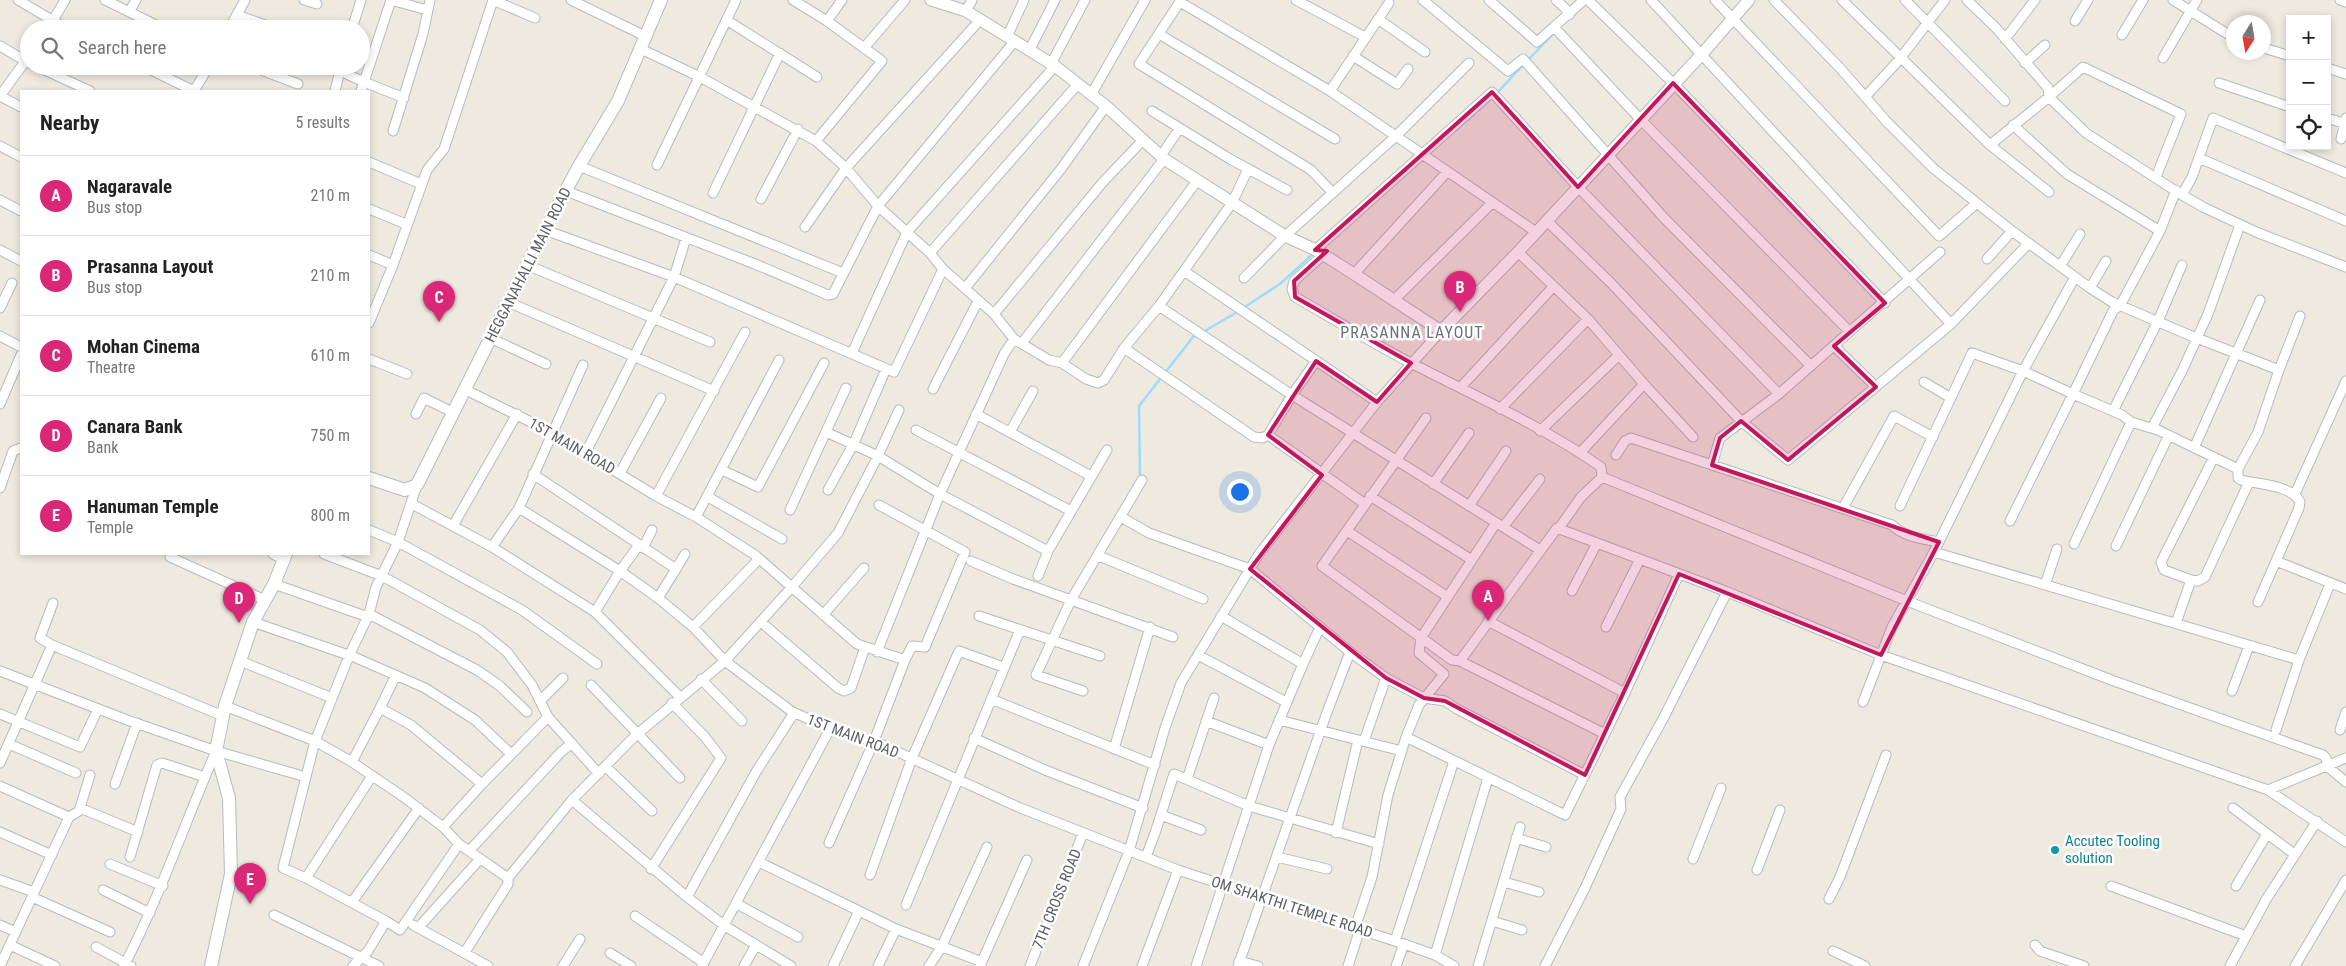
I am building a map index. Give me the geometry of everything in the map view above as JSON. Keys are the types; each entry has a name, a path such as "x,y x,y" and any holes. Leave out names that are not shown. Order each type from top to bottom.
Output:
{"main road":[{"name":"HEGGANAHALLI MAIN ROAD","path":"417,485 545,230 579,166 618,101 647,37 661,0"},
{"path":"370,478 405,490 417,485"},
{"path":"211,966 231,874 229,798 216,751 224,711 240,661 253,622 274,584 281,555"}],"street":[{"path":"18,0 44,20"},
{"path":"54,20 65,0"},
{"path":"106,0 145,20"},
{"path":"129,12 136,0"},
{"path":"234,20 244,0"},
{"path":"304,0 317,4"},
{"path":"355,20 361,0"},
{"path":"370,64 391,0 428,10"},
{"path":"393,131 404,98 430,0"},
{"path":"370,312 393,265 406,224 427,170 444,149 493,0 535,18"},
{"path":"571,0 647,37"},
{"path":"657,165 728,21 736,0"},
{"path":"794,0 882,60 816,141"},
{"path":"827,21 842,0"},
{"path":"864,48 905,0"},
{"path":"931,0 966,11 1053,65 1106,106 1162,158 1285,236 1319,252 1441,331"},
{"path":"966,11 972,0"},
{"path":"566,191 828,295 833,294 878,206 1010,39 1024,0"},
{"path":"1029,51 1055,0"},
{"path":"852,352 908,232 1053,65 1085,0"},
{"path":"1091,95 1146,0"},
{"path":"1296,0 1365,37"},
{"path":"1423,0 1508,71 1526,62 1664,218 1812,366"},
{"path":"1489,0 1537,42 1586,0 1673,83 1885,303"},
{"path":"1556,0 1565,8 1569,15"},
{"path":"1652,0 1951,324"},
{"path":"1716,0 1939,236 1977,203"},
{"path":"1083,966 1129,851 1181,683 1260,554 1378,402 1411,363 1547,221 1673,83 1702,54 1748,0"},
{"path":"1774,0 1840,68 1887,122 1933,168 2012,231 2105,298 2235,355 2279,370"},
{"path":"1842,0 1990,145 2049,192"},
{"path":"1905,0 2005,101"},
{"path":"1865,97 1901,57 1945,0"},
{"path":"1967,0 2005,39 2048,88 2050,97 2086,132 2179,193 2240,224 2346,267"},
{"path":"2005,39 2035,0"},
{"path":"2075,20 2088,0"},
{"path":"2122,36 2143,0"},
{"path":"2173,0 2226,33"},
{"path":"2163,58 2197,0"},
{"path":"2340,0 2346,2"},
{"path":"1333,193 1311,170 1139,64 1180,1 1330,91 1536,232"},
{"path":"1330,91 1388,1"},
{"path":"237,15 251,20"},
{"path":"1378,19 1424,52"},
{"path":"805,228 846,168 980,20"},
{"path":"728,21 817,77"},
{"path":"1554,27 1640,119 1849,331"},
{"path":"1159,34 1335,139"},
{"path":"2025,63 2045,45"},
{"path":"0,46 20,56"},
{"path":"641,49 700,77 798,129 816,141 846,168 878,206 930,253 943,269 966,287 1018,341 1049,360 1062,363 1086,379 1098,383 1104,380 1124,348 1160,306 1232,203 1248,169"},
{"path":"2271,50 2286,55"},
{"path":"714,192 780,53"},
{"path":"1353,56 1398,84 1408,69"},
{"path":"1244,278 1285,236 1396,136 1469,63"},
{"path":"1990,145 2050,97 2083,67 2181,114 2156,177"},
{"path":"2331,69 2346,74"},
{"path":"20,70 0,96 20,106"},
{"path":"55,75 88,90"},
{"path":"161,75 192,90"},
{"path":"195,90 204,75"},
{"path":"274,75 298,84"},
{"path":"334,90 339,75"},
{"path":"352,75 364,82 404,98"},
{"path":"362,90 366,75"},
{"path":"2218,83 2286,106"},
{"path":"930,253 1077,85"},
{"path":"1602,477 1601,467 1580,453 1461,387 1411,363 1295,297 1292,289 1294,281 1319,252 1495,95 1578,186 1779,394"},
{"path":"966,287 1061,168 1106,106"},
{"path":"1152,111 1248,169 1287,190"},
{"path":"2010,521 2113,310 2121,304 2199,158 2213,118 2346,173"},
{"path":"2331,119 2345,122 2341,139"},
{"path":"2013,125 2067,174 2160,230"},
{"path":"877,652 924,530 1004,354 1018,341 1162,158 1179,128"},
{"path":"761,199 798,129"},
{"path":"994,314 1103,182 1143,140"},
{"path":"0,146 20,156"},
{"path":"2199,158 2346,221"},
{"path":"370,162 421,184"},
{"path":"579,166 843,274"},
{"path":"1354,274 1447,172"},
{"path":"1062,363 1198,181"},
{"path":"0,200 20,210"},
{"path":"1394,300 1492,202"},
{"path":"370,208 406,224"},
{"path":"1547,221 1611,283 1741,421 1788,460 1951,324 2029,243"},
{"path":"2152,428 2208,314 2240,224"},
{"path":"545,230 674,277 852,352 886,370 894,372 943,269"},
{"path":"1987,260 2012,231"},
{"path":"2061,265 2080,234"},
{"path":"586,452 674,277 686,238"},
{"path":"0,250 20,260"},
{"path":"1518,252 1588,319 1693,437"},
{"path":"1712,465 1720,438 1779,394 1849,331 1885,303 1940,252"},
{"path":"370,256 393,265"},
{"path":"2090,288 2106,261"},
{"path":"527,265 710,342"},
{"path":"2113,411 2158,321 2182,265"},
{"path":"1184,271 1378,402"},
{"path":"1863,702 1892,627 1934,552 2023,372 2076,277"},
{"path":"0,308 12,283"},
{"path":"1461,387 1553,287"},
{"path":"2194,448 2235,355 2241,347 2260,300"},
{"path":"933,389 978,301"},
{"path":"508,302 714,391"},
{"path":"1160,306 1292,395 1540,550"},
{"path":"2258,602 2300,502 2295,494 2267,484 2249,482 2238,478 2238,469 2258,432 2300,316"},
{"path":"1500,408 1588,319"},
{"path":"656,496 745,332"},
{"path":"0,336 20,346"},
{"path":"490,338 546,364"},
{"path":"1834,346 1876,387"},
{"path":"1124,348 1254,437 1262,438 1268,434 1316,361"},
{"path":"1900,506 1972,353 2023,372 2113,411 2131,422 2152,428 2238,469"},
{"path":"1540,431 1619,355"},
{"path":"0,404 20,357"},
{"path":"370,359 407,374"},
{"path":"696,517 780,360"},
{"path":"722,470 758,487 824,362"},
{"path":"492,547 519,508 551,432 583,366"},
{"path":"828,490 854,444 886,370"},
{"path":"2295,494 2346,381"},
{"path":"1924,382 1951,398"},
{"path":"1580,453 1644,384"},
{"path":"790,510 846,388"},
{"name":"1ST MAIN ROAD","path":"466,390 551,432 656,496 696,517 759,559 858,644 905,660"},
{"path":"1010,432 1033,392"},
{"path":"416,414 424,398 454,413"},
{"path":"620,473 661,398"},
{"path":"465,952 508,884 508,878 572,800 636,735 701,678 725,661 838,533 878,456 898,410"},
{"path":"454,524 516,414"},
{"path":"976,414 1091,476"},
{"path":"1843,508 1894,416 1933,437"},
{"path":"1426,418 1322,566 1452,660 1460,661 1605,734"},
{"path":"2074,544 2131,422"},
{"path":"916,430 1071,510"},
{"path":"826,432 878,456 940,494 1048,551"},
{"path":"1433,484 1469,433"},
{"path":"1268,434 1322,474 1472,560"},
{"path":"2116,546 2168,437"},
{"path":"1616,455 1626,441 1631,438 1892,524 1897,530 1914,537 1939,542"},
{"path":"0,488 13,451 20,448"},
{"path":"1038,576 1048,551 1106,450"},
{"path":"1469,506 1506,451"},
{"path":"2214,457 2162,562 2164,570 2191,580 2198,581 2205,577 2249,482"},
{"path":"533,474 676,569"},
{"path":"1460,661 1540,550 1557,528 1559,528 1581,497 1602,477"},
{"path":"1602,477 1907,601 2114,681 2323,754 2328,767 2346,782"},
{"path":"1348,966 1372,877 1388,795 1406,737 1424,698 1444,674 1419,653 1421,638 1472,560 1540,479"},
{"path":"1083,691 1036,675 1054,640 1071,600 1099,556 1142,480"},
{"path":"417,485 398,542 376,587 368,615 349,656 315,741 283,868 352,902 400,930 459,844"},
{"path":"708,496 782,539"},
{"path":"412,504 454,524 594,612 680,697"},
{"path":"829,843 874,741 905,660 912,646 925,647 965,552 879,506"},
{"name":"1ST MAIN ROAD","path":"519,508 620,571 658,598 693,627 725,661 794,713 830,729 874,741 958,781 1129,851"},
{"path":"1121,517 1150,533 1250,569 1350,652 1386,678 1424,698 1445,701 1585,775"},
{"path":"1559,528 1727,592 1881,655 2268,790 2346,842"},
{"path":"370,530 398,542 522,610 597,664"},
{"path":"594,612 620,571 652,530"},
{"path":"1347,531 1448,597"},
{"path":"1572,592 1597,543"},
{"path":"2045,585 2057,549"},
{"path":"1934,552 2299,660"},
{"path":"658,598 685,554"},
{"path":"327,555 382,576 480,630 507,652 532,685 548,717 572,743 652,811"},
{"path":"1099,556 1203,599"},
{"path":"170,557 265,600"},
{"path":"693,627 759,559"},
{"path":"1606,627 1640,559"},
{"path":"971,560 1013,579 1150,627 1173,637"},
{"path":"2276,561 2346,589"},
{"path":"823,615 864,568"},
{"path":"1406,737 1565,815 1625,693 1679,574"},
{"path":"2176,624 2191,580"},
{"path":"274,584 368,615 477,670 500,686 527,712"},
{"path":"2276,730 2299,660 2330,584"},
{"path":"1545,966 1585,888 1621,809 1620,797 1664,718 1727,592"},
{"path":"53,603 40,638 52,645 224,711 315,741 352,762 419,808 443,827 459,844 508,878"},
{"path":"979,616 1100,656"},
{"path":"1222,616 1303,664"},
{"path":"1488,620 1625,693"},
{"path":"253,622 349,656 425,688 475,720 511,754"},
{"path":"761,622 838,688 844,691 850,688 865,646"},
{"path":"1114,749 1150,627"},
{"path":"1196,966 1269,745 1320,627"},
{"path":"906,905 1020,630"},
{"path":"0,763 52,645"},
{"path":"2232,691 2249,646"},
{"path":"870,874 912,758 960,651 1003,668"},
{"path":"1258,966 1239,964 1350,652"},
{"path":"1198,655 1286,702"},
{"path":"240,661 332,698"},
{"path":"0,671 216,751 306,777"},
{"path":"352,762 395,676"},
{"path":"540,701 563,678"},
{"path":"701,678 742,721"},
{"path":"1336,833 1361,741 1386,678"},
{"path":"591,685 636,735 680,778"},
{"path":"1186,779 1214,698"},
{"path":"991,699 1155,765"},
{"path":"651,869 721,758 705,737 672,703"},
{"path":"0,714 80,747 98,708"},
{"path":"380,708 411,725 482,784"},
{"path":"2340,730 2346,712"},
{"path":"687,898 756,772 794,713"},
{"path":"443,827 548,717"},
{"path":"1279,720 1402,751"},
{"path":"1206,721 1269,745"},
{"path":"115,784 137,723"},
{"path":"635,916 703,965 830,729"},
{"path":"974,738 1045,770 1143,808"},
{"path":"469,851 560,752 572,743"},
{"path":"9,744 76,773"},
{"path":"96,947 127,965 163,886 216,751"},
{"path":"1829,899 1840,877 1886,755"},
{"path":"2268,790 2346,758"},
{"path":"1395,941 1454,761"},
{"path":"130,857 157,765 162,763 205,776"},
{"path":"1146,857 1174,774 1249,806 1291,817 1336,833 1379,844"},
{"path":"0,966 69,816 79,811 90,775"},
{"path":"306,878 372,776"},
{"path":"1435,955 1488,778"},
{"path":"0,786 69,816"},
{"path":"1693,859 1721,788"},
{"path":"572,800 687,898 725,926 790,966"},
{"path":"80,808 138,832"},
{"path":"352,902 419,808"},
{"path":"2233,808 2294,854"},
{"path":"1757,870 1780,810"},
{"path":"1161,815 1201,830"},
{"path":"2230,966 2294,854 2317,821"},
{"path":"1478,966 1520,827"},
{"path":"0,832 52,855"},
{"name":"7TH CROSS ROAD","path":"1030,966 1083,833"},
{"path":"2236,886 2267,834"},
{"path":"1516,838 1546,847"},
{"path":"929,966 941,948 987,847"},
{"name":"OM SHAKTHI TEMPLE ROAD","path":"1129,851 1178,870 1404,944 1435,955 1454,966"},
{"path":"1277,857 1327,869"},
{"path":"418,928 480,859"},
{"path":"760,862 896,929 981,964 1027,860"},
{"path":"110,864 163,886"},
{"path":"1142,966 1178,870"},
{"path":"0,880 110,932"},
{"path":"2295,966 2346,880"},
{"path":"1504,882 1539,892"},
{"path":"2111,886 2246,936"},
{"path":"103,890 150,913"},
{"path":"737,904 798,937"},
{"path":"833,966 859,911"},
{"path":"274,915 362,956 379,966"},
{"path":"353,966 368,951 386,921"},
{"path":"1492,921 1522,930"},
{"path":"406,922 488,966"},
{"path":"0,925 16,932"},
{"path":"878,966 896,929"},
{"path":"562,966 580,939"},
{"path":"1396,966 1404,944"},
{"path":"744,966 756,945"},
{"path":"2035,945 2040,950 2084,966"},
{"path":"10,946 55,966"},
{"path":"1834,951 1865,966"},
{"path":"610,953 631,966"}],"highlighted area":[{"path":"1673,83 1885,303 1834,346 1876,387 1788,460 1741,421 1720,438 1712,465 1939,542 1881,655 1679,574 1585,775 1445,701 1424,698 1386,678 1250,569 1322,475 1268,435 1316,361 1377,402 1411,363 1295,297 1294,281 1327,251 1315,250 1492,92 1578,187"}],"waterway":[{"path":"1528,60 1555,32"},
{"path":"1497,93 1524,64"},
{"path":"1456,130 1493,97"},
{"path":"1243,308 1280,284 1314,253"},
{"path":"1203,332 1239,311"},
{"path":"1140,478 1139,406 1193,337 1198,335"}],"place":[{"name":"Prasanna Layout","path":"1460,312"},
{"name":"Mohan Cinema","path":"439,322"},
{"name":"Nagaravale","path":"1488,621"},
{"name":"Canara Bank","path":"239,623"},
{"name":"Accutec Tooling solution","path":"2055,850"},
{"name":"Hanuman Temple","path":"250,904"}],"district":[{"name":"PRASANNA LAYOUT","path":"1412,332"}]}
